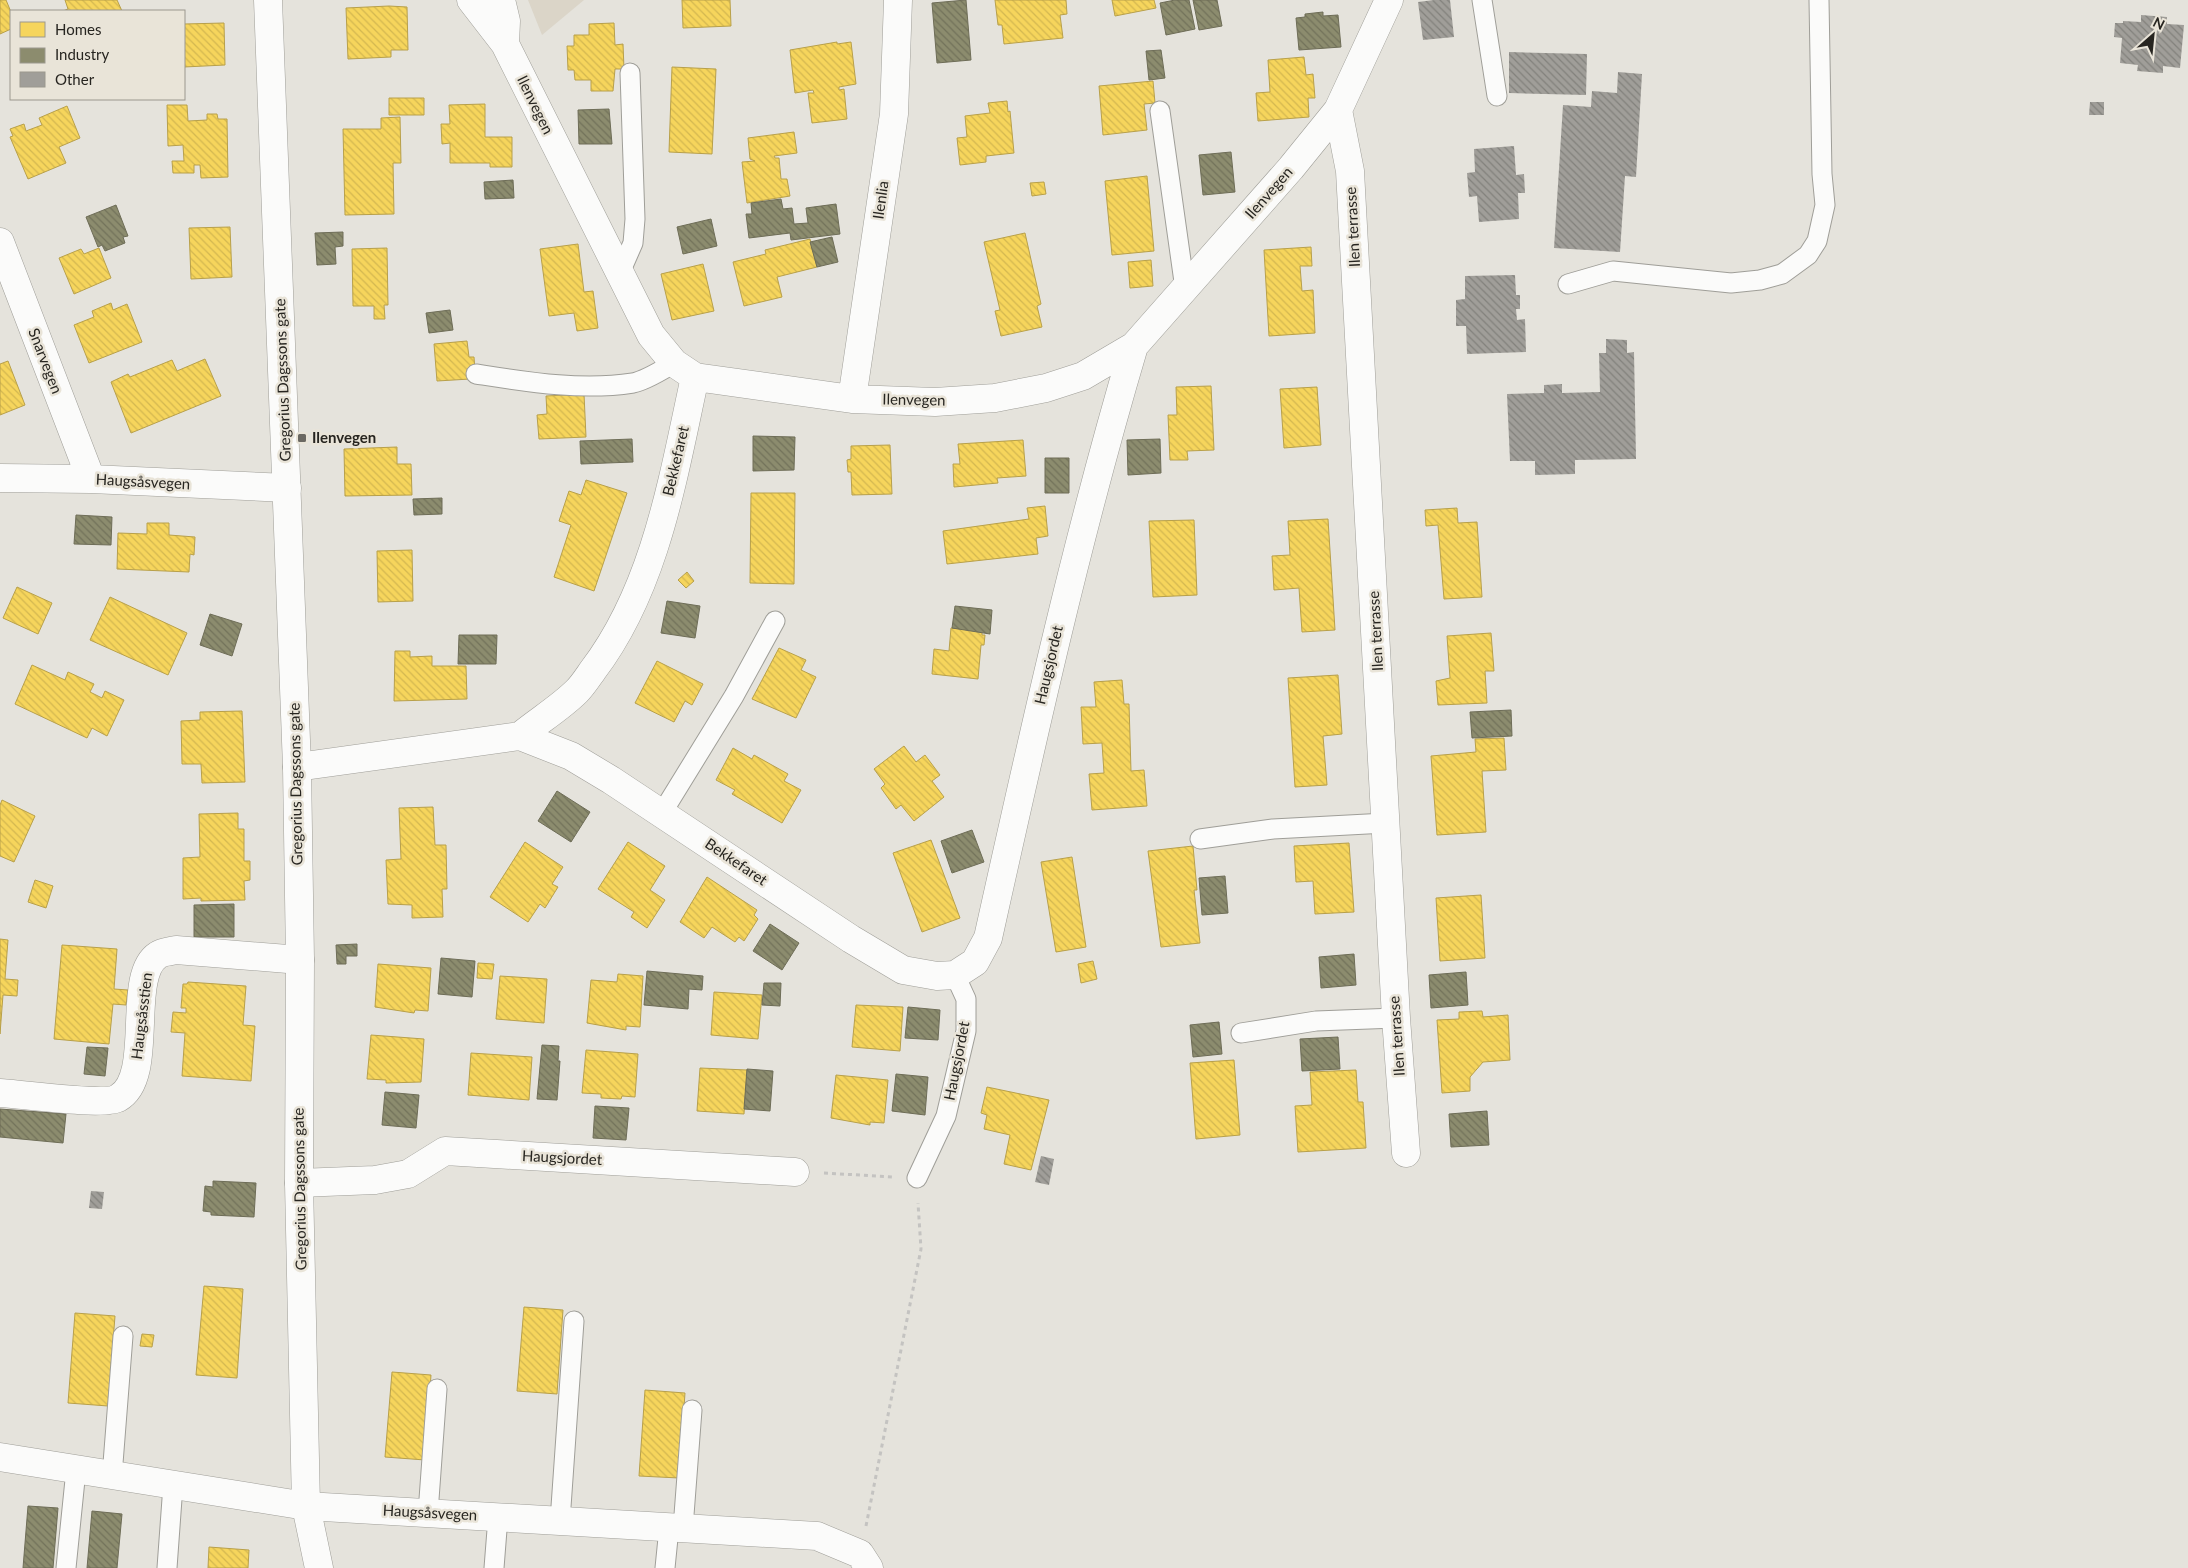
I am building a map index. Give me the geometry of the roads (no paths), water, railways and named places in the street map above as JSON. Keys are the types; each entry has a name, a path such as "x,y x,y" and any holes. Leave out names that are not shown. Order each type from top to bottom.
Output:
{"street":[{"name":"Gregorius Dagssons gate","path":"268,0 297,767 300,960 299,1184 306,1506 319,1568"},
{"name":"Ilenvegen","path":"471,0 505,44 650,335 685,370 852,399 935,402 995,398 1046,388 1083,376 1134,346 1291,168 1338,110 1389,0"},
{"path":"501,0 506,21 505,44"},
{"name":"Ilenlia","path":"852,399 894,114 898,0"},
{"name":"Ilen terrasse","path":"1338,110 1350,171 1396,1018 1406,1153"},
{"name":"Snarvegen","path":"0,242 91,480"},
{"name":"Haugsjordet","path":"955,975 975,962 988,938 1046,675 1102,454 1134,346"},
{"name":"Bekkefaret","path":"520,736 577,691 607,652 624,622 644,575 664,513 685,370"},
{"name":"Haugsåsvegen","path":"0,478 287,488"},
{"name":"Bekkefaret","path":"297,767 520,736 571,756 662,813 850,939 903,970 937,976 955,975"},
{"name":"Haugsåsstien","path":"0,1092 95,1101 118,1099 130,1088 135,1074 143,988 148,966 158,955 176,950 300,960"},
{"name":"Haugsjordet","path":"299,1184 374,1180 408,1174 445,1152 795,1172"},
{"name":"Haugsåsvegen","path":"0,1456 112,1476 306,1506 817,1536 865,1561"}],"lane":[{"path":"1482,0 1497,96"},
{"path":"1568,284 1613,271 1731,283 1760,280 1782,274 1808,255 1817,241 1825,205 1822,174 1819,0"},
{"path":"619,275 633,243 636,219 630,73"},
{"path":"1160,111 1185,289"},
{"path":"476,374 534,383 573,386 634,383 685,370"},
{"path":"662,813 734,696 775,621"},
{"path":"1200,839 1273,829 1386,823"},
{"name":"Haugsjordet","path":"917,1178 946,1116 966,1031 966,999 955,975"},
{"path":"1241,1032 1316,1021 1396,1018"},
{"path":"560,1521 574,1321"},
{"path":"112,1476 123,1336"},
{"path":"428,1513 437,1389"},
{"path":"665,1568 676,1528 692,1410"},
{"path":"66,1568 76,1470"},
{"path":"167,1568 173,1485"},
{"path":"494,1568 498,1517"}],"place":[{"name":"Ilenvegen","path":"302,438"}]}
